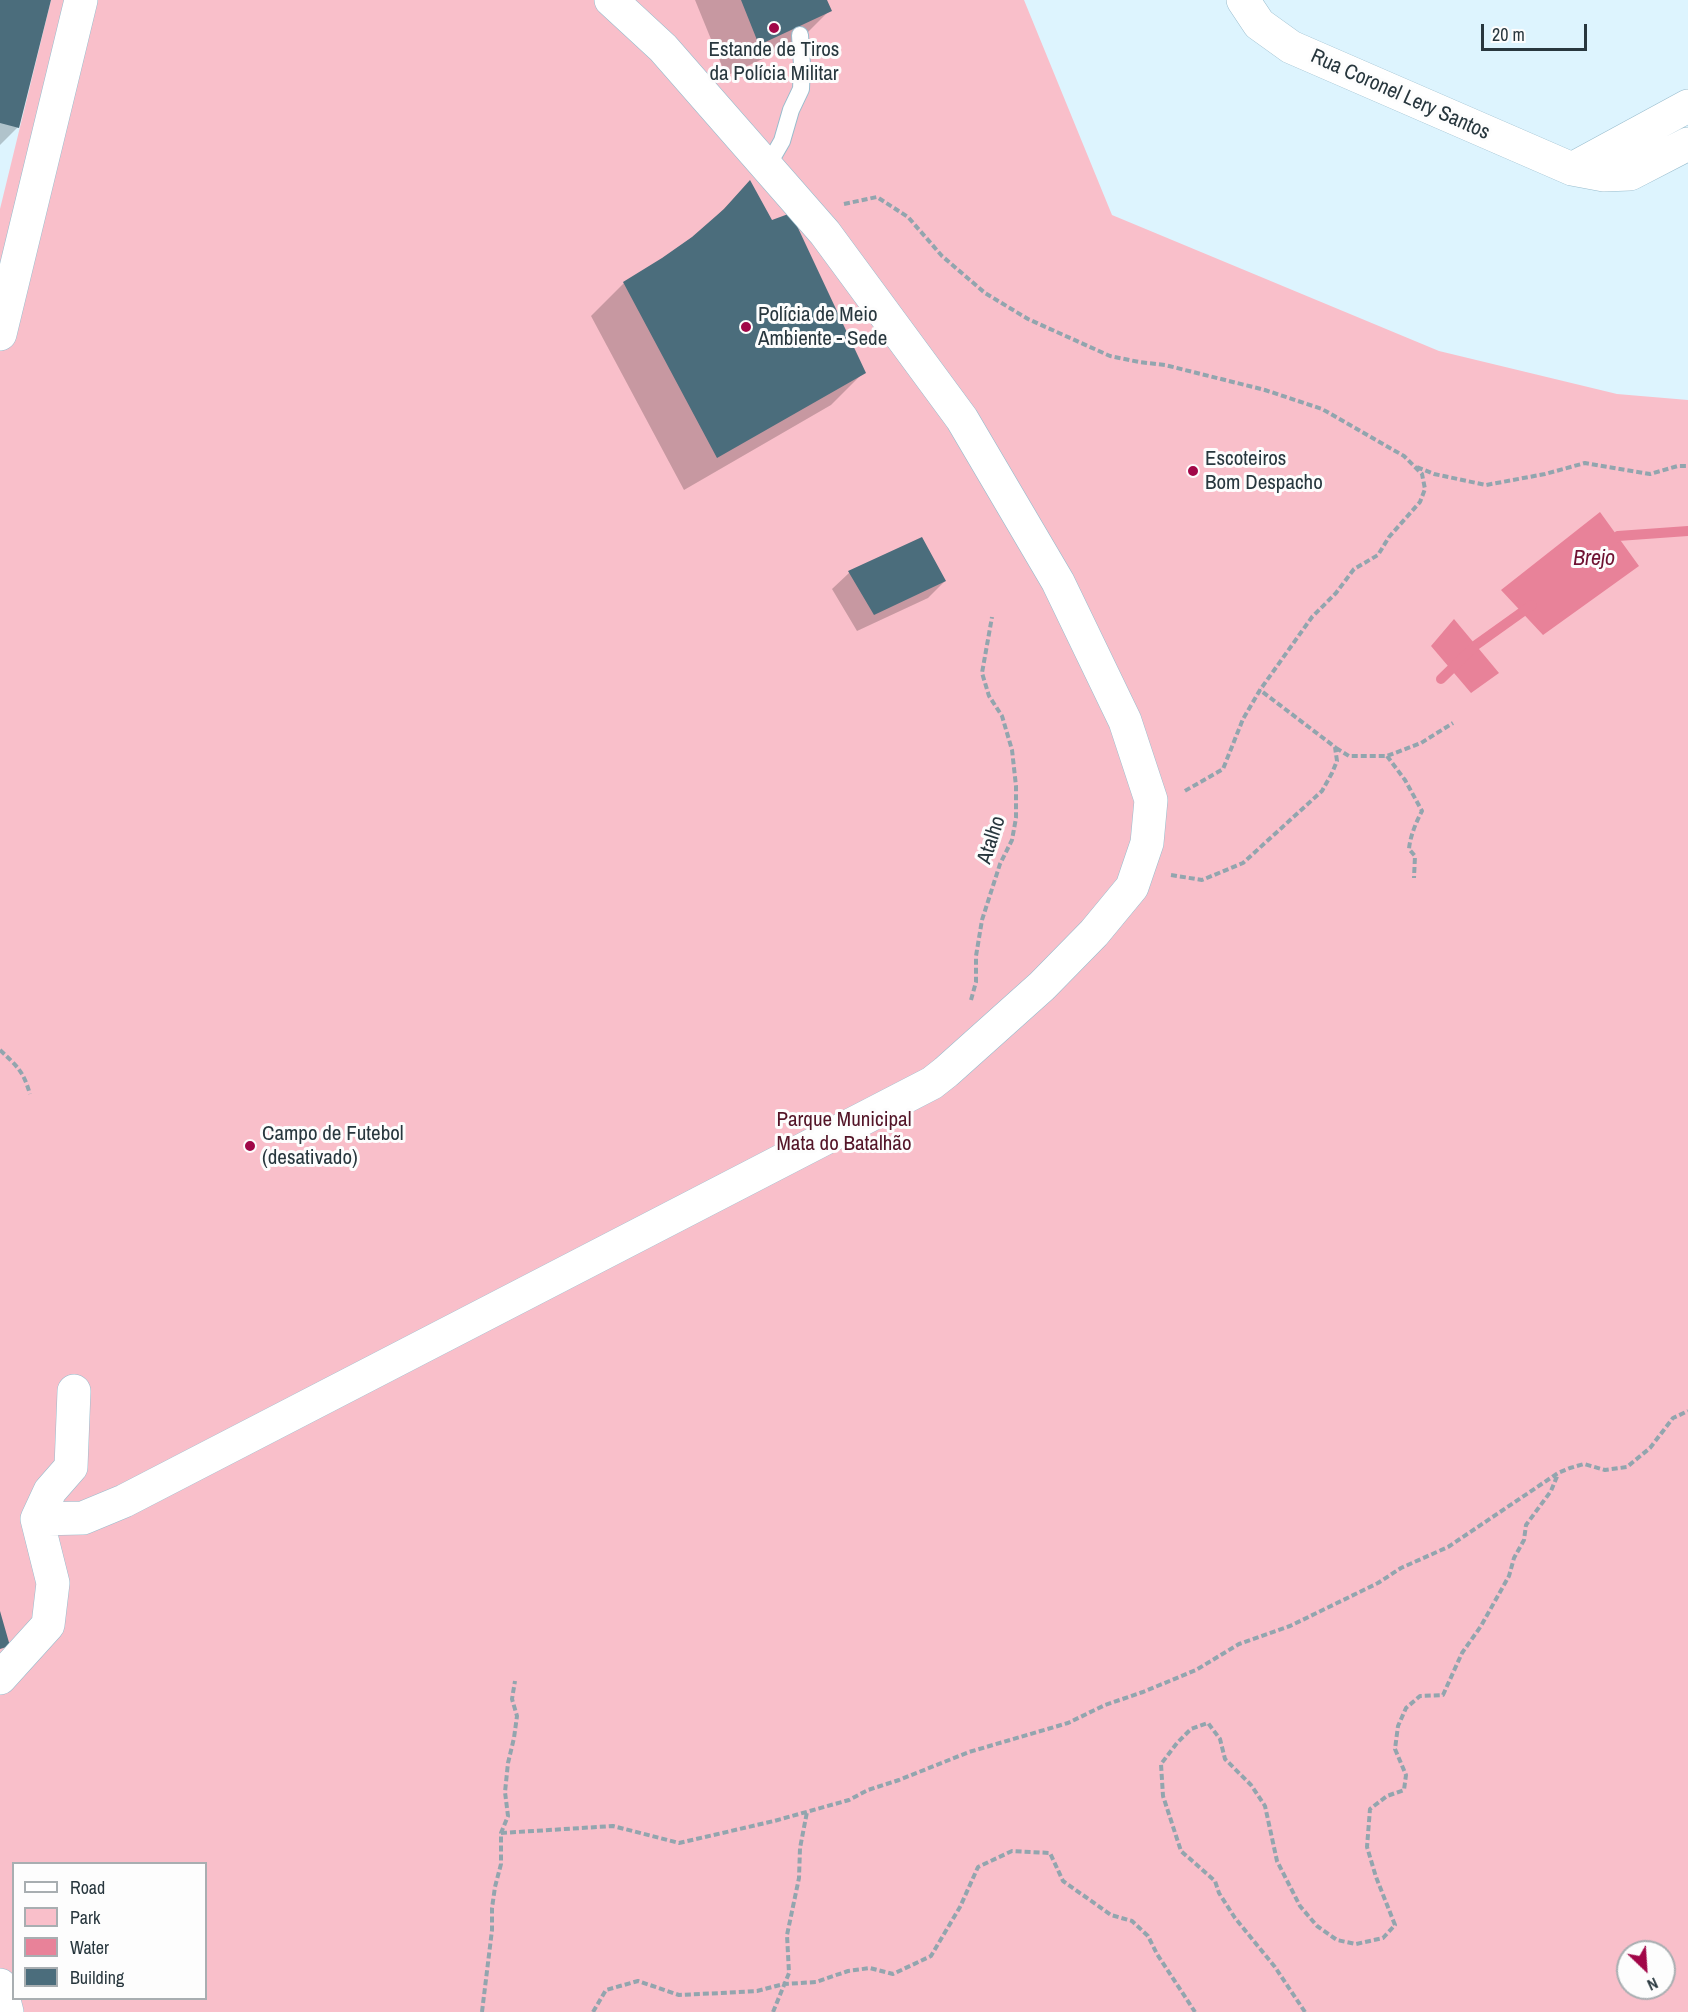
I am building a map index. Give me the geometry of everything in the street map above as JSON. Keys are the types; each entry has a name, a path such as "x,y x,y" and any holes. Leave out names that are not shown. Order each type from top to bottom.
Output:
{"street":[{"path":"0,334 81,0"},
{"path":"37,1519 82,1518 124,1501 932,1083 1057,971 1094,933 1132,887 1147,843 1151,800 1125,721 1058,582 962,419 825,233 663,48 611,0"},
{"name":"Rua Coronel Lery Santos","path":"1243,0 1259,24 1291,47 1572,169 1604,175 1630,174 1688,144"},
{"path":"1572,169 1688,106"},
{"path":"0,1678 48,1626 53,1583 37,1519 50,1491 71,1467 74,1391"},
{"path":"0,1985 7,2012"}],"lane":[{"path":"767,167 783,141 791,110 801,89 800,35"}],"path":[{"path":"807,212 877,197 909,217 942,256 986,293 1028,319 1110,356 1165,365 1265,390 1322,409 1404,456 1422,474 1425,489 1420,502 1389,537 1377,555 1354,569 1336,593 1312,618 1260,690 1243,719 1223,769 1185,790 1149,818"},
{"path":"1415,467 1434,474 1486,485 1545,474 1585,463 1650,474 1678,466 1688,466"},
{"name":"Atalho","path":"970,1003 976,982 976,956 982,920 1000,864 1012,840 1016,818 1016,786 1012,750 1002,716 989,696 982,673 992,617"},
{"path":"1260,690 1349,756 1387,756 1421,743 1454,723"},
{"path":"1138,869 1202,880 1243,863 1322,790 1337,761 1335,747"},
{"path":"1387,756 1405,780 1422,811 1416,820 1409,849 1415,856 1414,878"},
{"path":"0,1050 25,1076 30,1094"},
{"path":"501,1833 613,1826 679,1843 849,1800 868,1790 969,1752 1068,1723 1105,1705 1196,1670 1239,1644 1290,1626 1378,1583 1401,1568 1448,1547 1558,1473 1584,1464 1605,1470 1627,1467 1650,1449 1673,1418 1688,1411"},
{"path":"1305,2012 1275,1967 1235,1918 1219,1893 1215,1881 1181,1851 1163,1796 1161,1764 1191,1729 1208,1723 1220,1740 1225,1759 1251,1785 1264,1806 1277,1861 1300,1906 1317,1926 1337,1940 1356,1944 1383,1938 1395,1925 1367,1847 1370,1809 1388,1796 1404,1790 1406,1775 1395,1749 1398,1726 1406,1708 1420,1695 1443,1695 1462,1653 1481,1626 1509,1576 1514,1558 1524,1540 1526,1525 1551,1491 1558,1473"},
{"path":"482,2012 492,1930 492,1908 501,1864 501,1833 508,1816 505,1791 517,1716 512,1699 515,1682"},
{"path":"773,2012 789,1973 787,1935 799,1878 800,1848 807,1812"},
{"path":"593,2012 606,1990 638,1981 680,1995 758,1990 784,1984 816,1982 848,1971 870,1968 893,1974 931,1956 960,1907 978,1868 1012,1851 1050,1853 1063,1881 1111,1915 1132,1921 1148,1935 1157,1954 1195,2012"}],"green space":[{"name":"Parque Municipal Mata do Batalhão","path":"51,0 1024,0 1112,215 1439,351 1617,394 1688,400 1688,2012 0,2012 0,209"}],"water":[{"name":"Brejo","path":"1600,512 1639,566 1543,635 1501,590"},
{"path":"1454,619 1499,673 1471,693 1431,646"}],"building":[{"path":"0,0 51,0 19,128 0,123"},
{"name":"Estande de Tiros da Polícia Militar","path":"741,0 827,0 832,11 759,45"},
{"name":"Polícia de Meio Ambiente - Sede","path":"750,180 772,220 791,213 866,373 717,458 623,282 692,237 724,209"},
{"path":"922,537 946,581 874,615 848,571"},
{"path":"0,1611 10,1646 0,1649"}],"waterway":[{"path":"1607,545 1618,536 1688,531"},
{"path":"1441,679 1476,645 1532,605"}],"place":[{"name":"Estande de Tiros da Polícia Militar","path":"774,28"},
{"name":"Polícia de Meio Ambiente - Sede","path":"746,327"},
{"name":"Escoteiros Bom Despacho","path":"1193,471"},
{"name":"Campo de Futebol (desativado)","path":"250,1146"}]}
